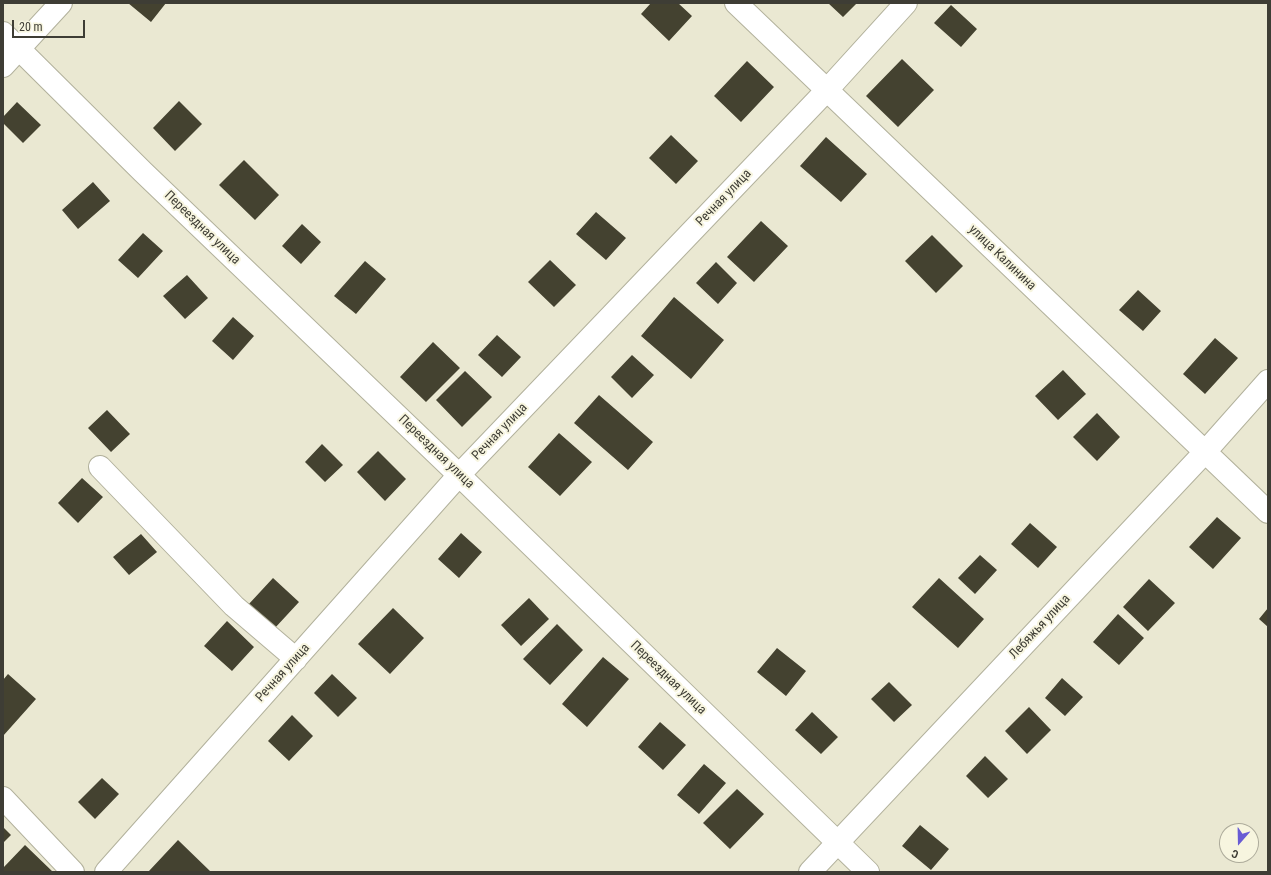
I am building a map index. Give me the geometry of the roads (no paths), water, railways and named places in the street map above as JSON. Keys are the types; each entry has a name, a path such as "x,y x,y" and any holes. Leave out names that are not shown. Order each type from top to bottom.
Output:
{"street":[{"path":"3,66 61,3"},
{"name":"улица Калинина","path":"736,3 1268,512"},
{"name":"Речная улица","path":"106,872 460,475 827,90 906,3"},
{"name":"Переездная улица","path":"3,33 143,172 460,475 868,872"},
{"name":"Лебяжья улица","path":"810,872 1205,452 1268,381"},
{"path":"100,467 234,606 296,659"},
{"path":"3,798 73,872"}]}
